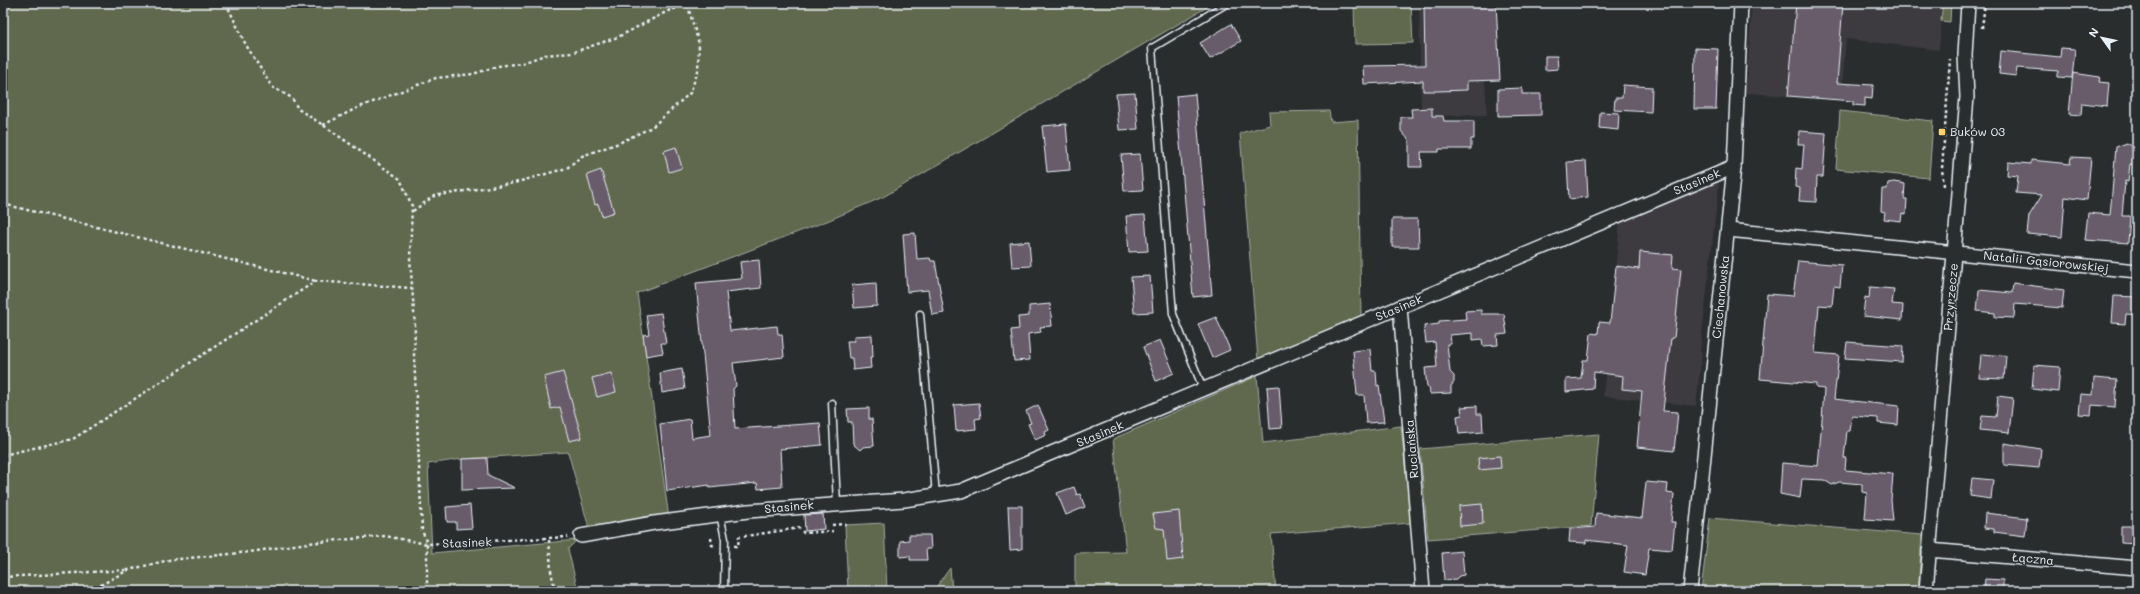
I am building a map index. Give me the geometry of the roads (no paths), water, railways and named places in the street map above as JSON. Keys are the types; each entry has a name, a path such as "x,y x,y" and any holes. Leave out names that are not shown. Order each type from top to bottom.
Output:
{"street":[{"name":"Ciechanowska","path":"1690,591 1734,167 1741,3"},
{"name":"Przyrzecze","path":"1926,591 1967,97 1965,55 1968,3"},
{"name":"Stasinek","path":"581,536 654,523 720,514 904,500 961,491 1734,167"},
{"path":"1728,230 1955,253"},
{"name":"Natalii Gąsiorowskiej","path":"1955,253 2137,271"},
{"name":"Ruciańska","path":"1400,307 1423,591"},
{"name":"Łączna","path":"1929,550 2137,568"}],"lane":[{"path":"1204,390 1173,314 1152,48 1228,3"},
{"path":"920,314 936,495"},
{"path":"832,403 837,504"},
{"path":"720,514 725,546 724,591"}],"place":[{"name":"Buków 03","path":"1942,132"}]}
